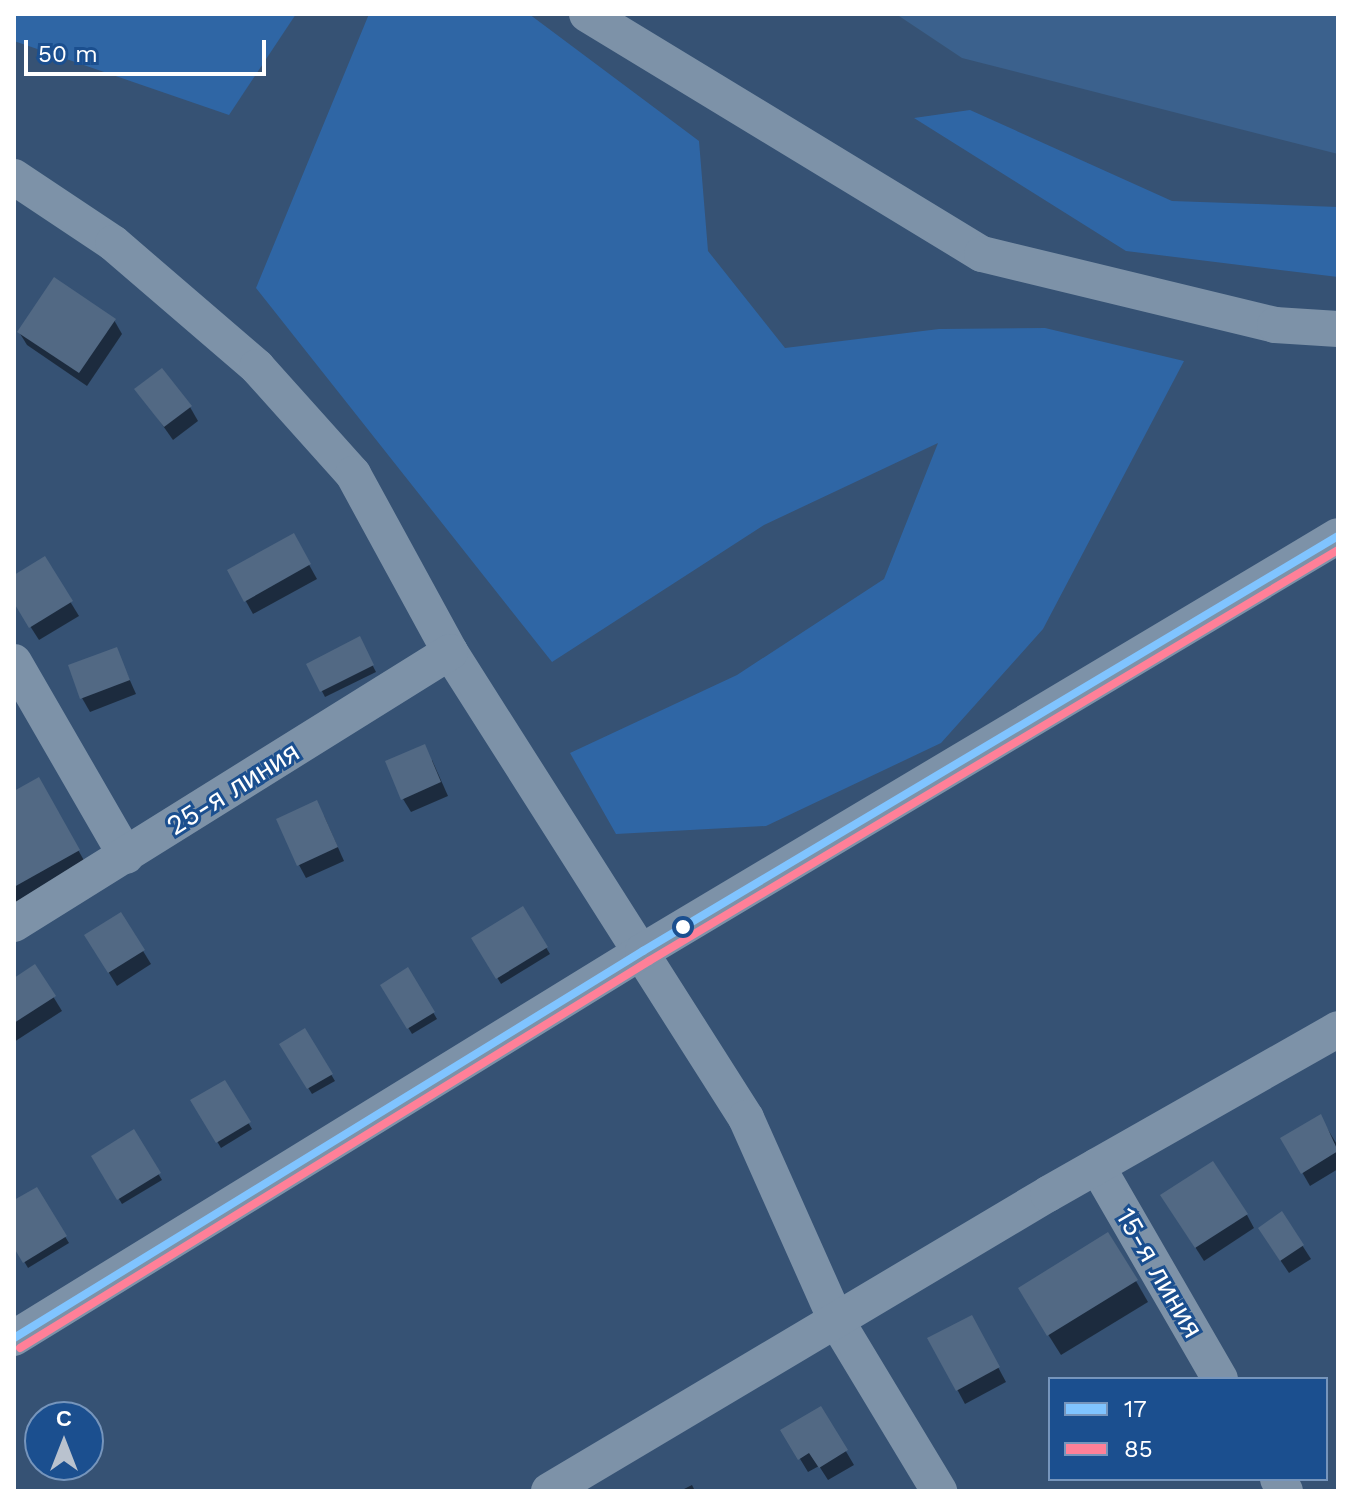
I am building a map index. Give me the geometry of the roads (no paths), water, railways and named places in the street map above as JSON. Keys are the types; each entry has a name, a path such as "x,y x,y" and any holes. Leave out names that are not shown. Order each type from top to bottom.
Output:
{"street":[{"path":"587,14 982,254 1275,325 1338,329"},
{"path":"14,177 113,243 257,367 353,474 450,652 643,951 746,1118 836,1320 939,1491"},
{"path":"14,1338 643,951 1338,536"},
{"name":"25-я линия","path":"14,924 450,652"},
{"path":"14,662 126,856"},
{"path":"549,1491 586,1482 836,1320 1097,1166 1338,1030"},
{"name":"15-я линия","path":"1097,1166 1219,1377"}]}
